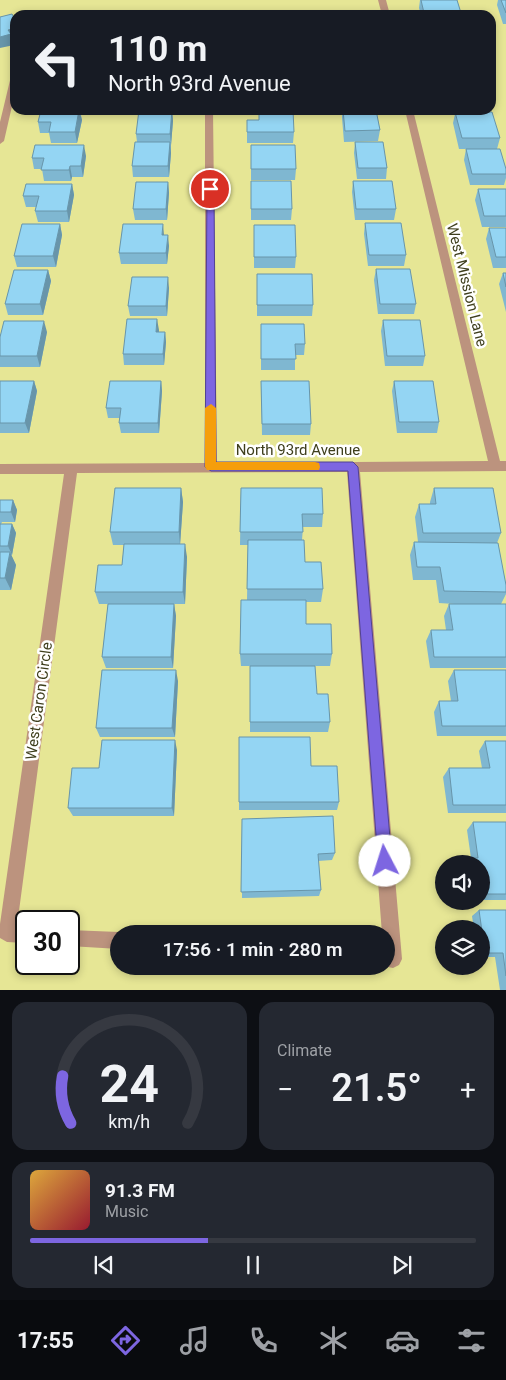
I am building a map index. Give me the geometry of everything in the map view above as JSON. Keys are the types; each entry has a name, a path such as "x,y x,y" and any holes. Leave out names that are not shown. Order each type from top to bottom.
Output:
{"street":[{"path":"0,141 10,96"},
{"path":"209,115 211,467"},
{"name":"West Mission Lane","path":"410,115 500,466"},
{"name":"North 93rd Avenue","path":"0,469 500,466"},
{"path":"353,467 387,925"},
{"name":"West Caron Circle","path":"15,934 6,934 72,469"},
{"path":"80,939 110,940"}],"building":[{"path":"421,0 457,0 460,10 423,10"},
{"path":"501,0 506,0 506,13"},
{"path":"10,14 10,29 8,30 10,34 0,37 0,17"},
{"path":"40,115 78,115 75,132 49,132 51,122 38,122"},
{"path":"138,115 172,115 170,134 136,134"},
{"path":"259,115 293,115 294,132 247,132 247,120 259,120"},
{"path":"343,115 377,115 380,130 345,131"},
{"path":"456,115 493,115 500,138 462,138"},
{"path":"135,142 170,142 168,166 132,166"},
{"path":"355,142 383,142 387,168 358,168"},
{"path":"35,145 84,145 81,166 70,166 69,170 41,170 44,158 32,158"},
{"path":"251,145 295,145 296,169 251,169"},
{"path":"466,149 500,149 506,174 472,174"},
{"path":"251,181 291,181 292,209 251,209"},
{"path":"353,181 392,181 396,209 356,209"},
{"path":"136,182 168,182 166,209 133,209"},
{"path":"26,184 72,184 67,211 35,211 39,196 23,196"},
{"path":"478,189 506,189 506,216 484,216"},
{"path":"365,223 401,223 406,255 369,255"},
{"path":"22,224 60,224 53,256 14,256"},
{"path":"123,224 163,224 162,235 168,235 166,253 119,253"},
{"path":"254,225 295,225 296,257 254,257"},
{"path":"489,228 506,228 506,257 496,257"},
{"path":"376,269 410,269 416,304 380,304"},
{"path":"14,270 48,270 40,304 5,304"},
{"path":"503,273 506,273 506,287"},
{"path":"257,274 312,274 313,305 257,305"},
{"path":"132,277 168,277 166,306 128,306"},
{"path":"127,319 157,319 156,332 165,332 163,354 123,354"},
{"path":"383,320 420,320 425,356 387,356"},
{"path":"4,321 44,321 37,356 0,356 0,337"},
{"path":"261,324 304,324 305,344 295,344 296,359 261,359"},
{"path":"0,381 34,381 25,423 0,423"},
{"path":"110,381 161,381 158,423 119,423 121,408 106,408"},
{"path":"261,381 309,381 311,424 262,424"},
{"path":"394,381 433,381 439,422 399,422"},
{"path":"115,488 181,488 179,532 110,532"},
{"path":"241,488 322,488 323,514 302,514 303,532 240,532"},
{"path":"434,488 493,488 501,533 423,533 419,504 436,504"},
{"path":"0,500 13,500 11,512 0,512"},
{"path":"0,524 12,524 8,546 0,546"},
{"path":"248,540 304,540 305,562 321,562 323,589 247,589"},
{"path":"414,542 498,543 506,592 444,591 440,567 417,567"},
{"path":"124,544 185,544 183,592 95,592 98,565 122,565"},
{"path":"0,552 10,552 5,578 0,578"},
{"path":"241,600 306,600 306,624 331,624 332,654 240,654"},
{"path":"108,604 174,604 171,657 102,657"},
{"path":"449,604 506,604 506,657 434,657 431,630 453,630"},
{"path":"250,666 315,666 317,694 328,694 330,722 250,722"},
{"path":"102,670 176,670 172,728 96,728"},
{"path":"454,670 506,670 506,726 442,726 439,701 458,701"},
{"path":"239,737 310,737 311,766 337,766 339,802 239,802"},
{"path":"102,740 175,740 172,808 68,808 72,768 99,768"},
{"path":"485,741 506,741 506,805 453,805 449,768 490,768"},
{"path":"333,816 335,853 318,854 321,890 241,892 242,819"},
{"path":"473,822 506,822 506,894 490,894 490,855 478,855"},
{"path":"479,910 506,910 506,976 503,953 490,953 490,920 480,920"}],"slow traffic":[{"path":"211,408 211,467 315,467"}],"route":[{"path":"210,189 211,467 353,467 385,861"}]}
